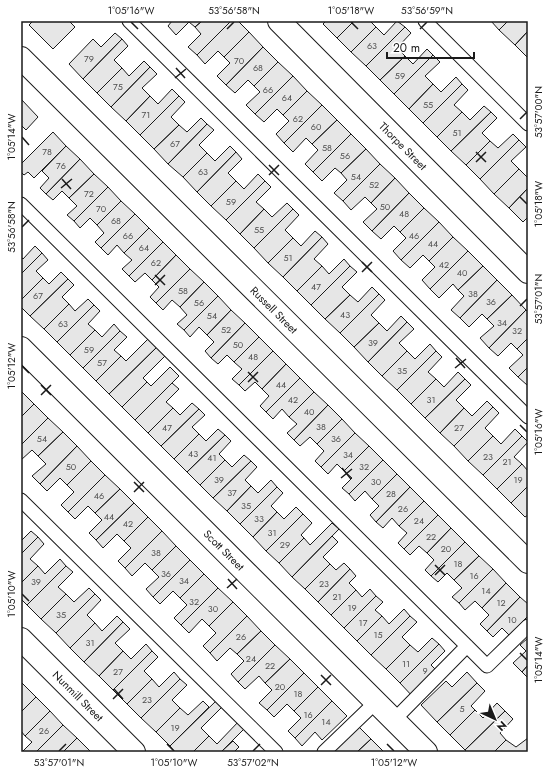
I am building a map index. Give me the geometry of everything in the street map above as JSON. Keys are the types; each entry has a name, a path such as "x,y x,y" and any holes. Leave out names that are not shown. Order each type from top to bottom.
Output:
{"street":[{"name":"Thorpe Street","path":"279,21 528,272"},
{"name":"Russell Street","path":"21,58 528,562"},
{"name":"Scott Street","path":"21,348 426,752"},
{"name":"Nunmill Street","path":"21,639 134,752"}],"lane":[{"path":"128,21 528,417"},
{"path":"424,21 528,124"},
{"path":"21,204 487,666 528,626"},
{"path":"21,500 276,752"},
{"path":"394,720 467,646"},
{"path":"324,752 376,702"}],"building":[{"path":"33,21 69,21 75,27 53,49 29,25"},
{"path":"172,21 202,21 195,27 189,22 176,35 168,26"},
{"path":"202,21 231,21 197,55 188,47 201,34 195,27"},
{"path":"231,21 238,21 249,32 224,57 218,51 205,64 197,55"},
{"path":"326,21 354,21 337,38 323,24"},
{"path":"354,21 370,21 376,27 351,52 337,38"},
{"path":"397,21 405,27 366,66 351,52 376,27 384,35"},
{"path":"491,21 508,21 499,30"},
{"path":"508,21 528,21 528,31 515,45 499,30"},
{"path":"405,27 411,33 397,48 405,56 380,80 366,66"},
{"path":"528,31 528,58 515,45"},
{"path":"249,32 263,47 226,85 217,76 230,63 224,57"},
{"path":"115,33 122,39 83,79 69,64 93,39 101,47"},
{"path":"122,39 128,46 114,60 122,68 97,93 83,79"},
{"path":"263,47 278,62 254,86 248,80 235,93 226,85"},
{"path":"427,49 433,55 394,94 380,80 405,56 413,64"},
{"path":"433,55 440,62 425,76 433,84 409,109 394,94"},
{"path":"144,61 150,67 111,107 97,93 122,68 129,76"},
{"path":"278,62 293,76 255,114 246,105 260,92 254,86"},
{"path":"150,67 157,74 142,88 150,96 126,121 111,107"},
{"path":"293,76 307,91 283,115 277,109 264,122 255,114"},
{"path":"456,77 462,84 423,123 409,109 433,84 441,92"},
{"path":"462,84 468,90 454,105 462,112 437,137 423,123"},
{"path":"172,89 179,96 140,135 126,121 150,96 158,104"},
{"path":"307,91 322,105 284,143 276,134 289,121 283,115"},
{"path":"179,96 185,102 171,117 179,125 154,149 140,135"},
{"path":"21,99 38,117 26,130 21,125"},
{"path":"322,105 337,120 312,144 306,138 293,152 284,143"},
{"path":"484,106 491,112 451,151 437,137 462,112 470,120"},
{"path":"491,112 497,118 482,133 490,141 466,165 451,151"},
{"path":"201,118 207,124 168,164 154,149 179,125 187,132"},
{"path":"337,120 351,134 313,172 305,164 318,150 312,144"},
{"path":"207,124 214,130 199,145 207,153 183,177 168,164"},
{"path":"53,132 66,146 34,178 28,172 24,175 21,172 21,164"},
{"path":"351,134 366,149 341,173 335,168 322,181 313,172"},
{"path":"513,134 519,140 480,179 466,165 490,141 498,148"},
{"path":"519,140 526,147 511,161 519,169 494,194 480,179"},
{"path":"66,146 80,159 46,194 40,188 49,178 42,171"},
{"path":"230,146 236,152 197,192 183,177 207,153 215,161"},
{"path":"366,149 380,164 343,201 334,193 347,180 341,173"},
{"path":"236,152 242,159 228,173 236,181 211,206 197,192"},
{"path":"80,159 94,174 69,198 62,191 53,200 46,194"},
{"path":"380,164 395,178 371,203 365,197 351,210 343,201"},
{"path":"519,169 527,177 528,175 528,188 509,208 494,194"},
{"path":"94,174 108,187 74,221 67,215 77,206 69,198"},
{"path":"258,174 265,181 226,220 211,206 236,181 244,189"},
{"path":"395,178 409,193 372,231 363,222 377,209 371,203"},
{"path":"265,181 271,187 256,202 264,209 240,234 226,220"},
{"path":"108,187 121,201 97,225 90,218 80,228 74,221"},
{"path":"528,188 528,217 523,222 509,208"},
{"path":"409,193 424,208 400,232 394,226 381,239 372,231"},
{"path":"121,201 135,214 101,248 95,242 104,233 97,225"},
{"path":"287,203 293,209 254,248 240,234 264,209 272,217"},
{"path":"424,208 439,222 401,260 393,251 406,238 400,232"},
{"path":"293,209 299,215 285,230 293,238 268,263 254,248"},
{"path":"135,214 149,228 124,253 117,245 108,255 101,248"},
{"path":"439,222 453,237 429,261 423,255 410,268 401,260"},
{"path":"149,228 163,242 129,276 122,269 132,260 124,253"},
{"path":"315,231 322,237 283,277 268,263 293,238 301,246"},
{"path":"322,237 328,244 314,259 322,266 297,291 283,277"},
{"path":"453,237 468,251 430,289 422,280 435,267 429,261"},
{"path":"163,242 176,255 152,280 145,273 135,282 129,276"},
{"path":"35,246 42,253 21,274 21,257 23,259"},
{"path":"468,251 483,266 458,290 453,284 439,298 430,289"},
{"path":"42,253 48,260 36,271 43,278 21,300 21,274"},
{"path":"176,255 190,269 156,303 150,297 159,287 152,280"},
{"path":"344,259 350,266 311,305 297,291 322,266 329,274"},
{"path":"350,266 357,272 342,287 350,295 325,319 311,305"},
{"path":"483,266 497,280 460,318 451,310 464,296 458,290"},
{"path":"190,269 204,282 180,307 172,300 163,310 156,303"},
{"path":"61,272 68,279 30,316 21,307 21,300 43,278 49,284"},
{"path":"68,279 74,285 62,297 69,304 44,329 30,316"},
{"path":"497,280 512,295 487,319 482,314 469,327 460,318"},
{"path":"204,282 218,296 184,330 177,324 187,315 180,307"},
{"path":"372,287 379,294 340,333 325,319 350,295 358,302"},
{"path":"379,294 385,300 371,315 379,323 354,347 340,333"},
{"path":"512,295 526,310 489,348 480,338 494,326 487,319"},
{"path":"218,296 231,310 207,335 199,327 190,337 184,330"},
{"path":"88,299 94,305 57,342 44,329 69,304 75,311"},
{"path":"94,305 100,311 88,324 95,330 70,355 57,342"},
{"path":"231,310 245,323 211,358 205,351 214,342 207,335"},
{"path":"526,310 528,312 528,338 517,349 511,343 498,356 489,348"},
{"path":"401,316 407,322 368,362 354,347 379,323 387,331"},
{"path":"407,322 414,329 399,343 407,351 382,376 368,362"},
{"path":"245,323 259,337 234,362 227,355 218,364 211,358"},
{"path":"114,324 120,331 83,368 70,355 95,330 102,337"},
{"path":"120,331 127,337 114,350 121,356 96,381 83,368"},
{"path":"259,337 273,351 239,385 232,379 242,369 234,362"},
{"path":"149,338 158,346 109,394 96,381 121,356 126,361"},
{"path":"528,338 528,367 518,377 509,368 523,355 517,349"},
{"path":"430,344 436,351 397,390 382,376 407,351 415,359"},
{"path":"158,346 166,355 143,378 147,382 122,407 109,394"},
{"path":"273,351 286,364 262,389 255,382 245,391 239,385"},
{"path":"436,351 442,357 428,372 436,379 411,404 397,390"},
{"path":"286,364 300,378 266,412 260,406 269,396 262,389"},
{"path":"170,367 179,376 135,420 122,407 147,382 151,386"},
{"path":"528,367 528,384 527,385 518,377"},
{"path":"458,372 465,379 425,418 411,404 436,379 444,387"},
{"path":"300,378 314,392 289,417 282,409 273,419 266,412"},
{"path":"465,379 471,385 456,400 464,408 440,433 425,418"},
{"path":"172,383 179,389 166,402 173,408 148,433 135,420"},
{"path":"21,391 34,404 21,417"},
{"path":"314,392 328,405 294,440 287,433 297,424 289,417"},
{"path":"487,401 493,407 454,446 440,433 464,408 472,416"},
{"path":"192,403 199,409 161,446 148,433 173,408 180,415"},
{"path":"34,404 48,418 21,445 21,417"},
{"path":"328,405 342,419 317,444 310,437 300,446 294,440"},
{"path":"493,407 499,413 485,428 493,436 468,461 454,446"},
{"path":"199,409 205,415 192,427 199,434 174,459 161,446"},
{"path":"48,418 63,432 38,456 32,450 21,460 21,445"},
{"path":"342,419 355,433 321,467 315,461 324,451 317,444"},
{"path":"218,429 225,435 187,472 174,459 199,434 206,441"},
{"path":"515,429 522,436 483,475 468,461 493,436 501,444"},
{"path":"63,432 77,446 40,484 32,476 46,464 38,456"},
{"path":"355,433 369,446 344,471 337,464 328,474 321,467"},
{"path":"225,435 231,441 219,454 225,460 200,485 187,472"},
{"path":"522,436 528,442 514,457 522,464 497,489 483,475"},
{"path":"77,446 91,461 67,485 60,478 47,491 40,484"},
{"path":"369,446 383,460 349,494 342,488 352,478 344,471"},
{"path":"244,455 251,461 213,498 200,485 225,460 232,467"},
{"path":"383,460 397,474 372,499 365,491 355,501 349,494"},
{"path":"91,461 105,475 68,512 61,505 74,492 67,485"},
{"path":"251,461 257,467 245,480 251,486 227,511 213,498"},
{"path":"522,464 528,471 528,486 511,503 497,489"},
{"path":"397,474 410,487 376,522 370,515 379,506 372,499"},
{"path":"105,475 120,489 95,513 88,506 75,519 68,512"},
{"path":"271,480 277,487 240,524 227,511 251,486 258,493"},
{"path":"528,486 528,515 525,517 511,503"},
{"path":"277,487 283,493 271,506 277,512 253,537 240,524"},
{"path":"410,487 424,501 399,526 392,518 383,528 376,522"},
{"path":"120,489 134,503 96,540 89,533 102,520 95,513"},
{"path":"424,501 438,515 404,549 398,543 407,533 399,526"},
{"path":"134,503 148,517 124,541 117,534 103,548 96,540"},
{"path":"296,507 303,514 266,551 253,537 277,512 284,519"},
{"path":"303,514 312,523 301,535 304,538 279,563 266,551"},
{"path":"438,515 451,528 427,553 419,546 410,555 404,549"},
{"path":"148,517 162,531 125,568 118,561 131,548 124,541"},
{"path":"332,523 339,529 292,577 279,563 304,538 310,545"},
{"path":"451,528 465,542 431,576 425,570 434,560 427,553"},
{"path":"31,531 38,537 21,554 21,541"},
{"path":"162,531 176,546 152,570 145,563 132,576 125,568"},
{"path":"332,536 338,542 323,557 330,564 305,589 292,577"},
{"path":"38,537 44,544 30,559 38,566 21,583 21,554"},
{"path":"465,542 479,556 454,580 447,573 438,582 431,576"},
{"path":"176,546 190,560 153,597 146,589 159,577 152,570"},
{"path":"479,556 493,569 459,603 452,597 462,588 454,580"},
{"path":"60,559 66,566 27,605 21,599 21,583 38,566 45,574"},
{"path":"190,560 204,574 180,598 173,591 160,604 153,597"},
{"path":"344,563 350,569 318,602 305,589 330,564 336,570"},
{"path":"66,566 73,572 58,587 66,594 41,619 27,605"},
{"path":"350,569 356,576 349,583 356,590 331,615 318,602"},
{"path":"493,569 506,583 482,608 475,601 465,610 459,603"},
{"path":"204,574 218,588 181,625 174,618 187,605 180,598"},
{"path":"506,583 520,597 487,631 480,624 489,615 482,608"},
{"path":"89,588 95,594 56,633 41,619 66,594 74,602"},
{"path":"218,588 233,602 209,626 202,619 189,633 181,625"},
{"path":"370,589 376,596 344,628 331,615 356,590 362,597"},
{"path":"95,594 101,600 87,615 95,623 70,648 56,633"},
{"path":"376,596 383,602 375,610 382,616 357,641 344,628"},
{"path":"520,597 528,604 528,616 509,635 502,628 493,637 487,631"},
{"path":"233,602 247,616 210,653 203,646 216,633 209,626"},
{"path":"404,609 410,616 371,655 357,641 382,616 389,624"},
{"path":"117,616 123,622 84,662 70,648 95,623 102,631"},
{"path":"247,616 261,631 237,654 230,648 217,661 210,653"},
{"path":"410,616 417,622 402,637 410,645 386,669 371,655"},
{"path":"123,622 130,629 115,643 123,651 99,676 84,662"},
{"path":"261,631 275,645 238,682 231,674 244,661 237,654"},
{"path":"432,638 439,644 400,683 386,669 410,645 418,652"},
{"path":"528,638 528,665 522,672 513,663 526,651 520,645"},
{"path":"146,644 152,651 113,690 99,676 123,651 131,659"},
{"path":"439,644 445,651 431,665 439,673 414,698 400,683"},
{"path":"275,645 290,659 265,683 259,676 245,689 238,682"},
{"path":"152,651 158,657 144,671 152,679 127,704 113,690"},
{"path":"290,659 304,673 267,710 259,703 272,690 265,683"},
{"path":"528,665 528,678 522,672"},
{"path":"174,672 180,679 141,718 127,704 152,679 159,687"},
{"path":"467,672 477,683 437,722 421,705 446,681 452,687"},
{"path":"304,673 318,687 294,711 287,704 274,717 267,710"},
{"path":"180,679 187,685 172,700 180,708 156,732 141,718"},
{"path":"22,683 36,697 21,712 21,684"},
{"path":"477,683 485,691 471,706 475,710 450,735 437,722"},
{"path":"318,687 332,701 295,738 288,731 301,718 294,711"},
{"path":"36,697 50,711 25,736 21,731 21,712"},
{"path":"217,700 223,706 201,728 209,736 193,752 175,752 170,746"},
{"path":"203,701 209,707 170,746 156,732 180,708 188,715"},
{"path":"332,701 347,716 322,740 315,732 302,746 295,738"},
{"path":"497,703 505,711 465,750 450,735 475,710 483,718"},
{"path":"50,711 63,725 36,752 22,752 32,742 25,736"},
{"path":"505,711 513,719 500,733 506,740 494,752 467,752 465,750"},
{"path":"240,720 247,726 221,752 193,752 209,736 217,744"},
{"path":"356,724 371,739 357,752 336,752 332,749"},
{"path":"63,725 77,738 63,752 36,752"},
{"path":"77,738 91,752 63,752"},
{"path":"528,738 528,752 494,752 506,740 516,747"},
{"path":"371,739 384,752 357,752"},
{"path":"233,741 239,747 234,752 221,752"}]}
